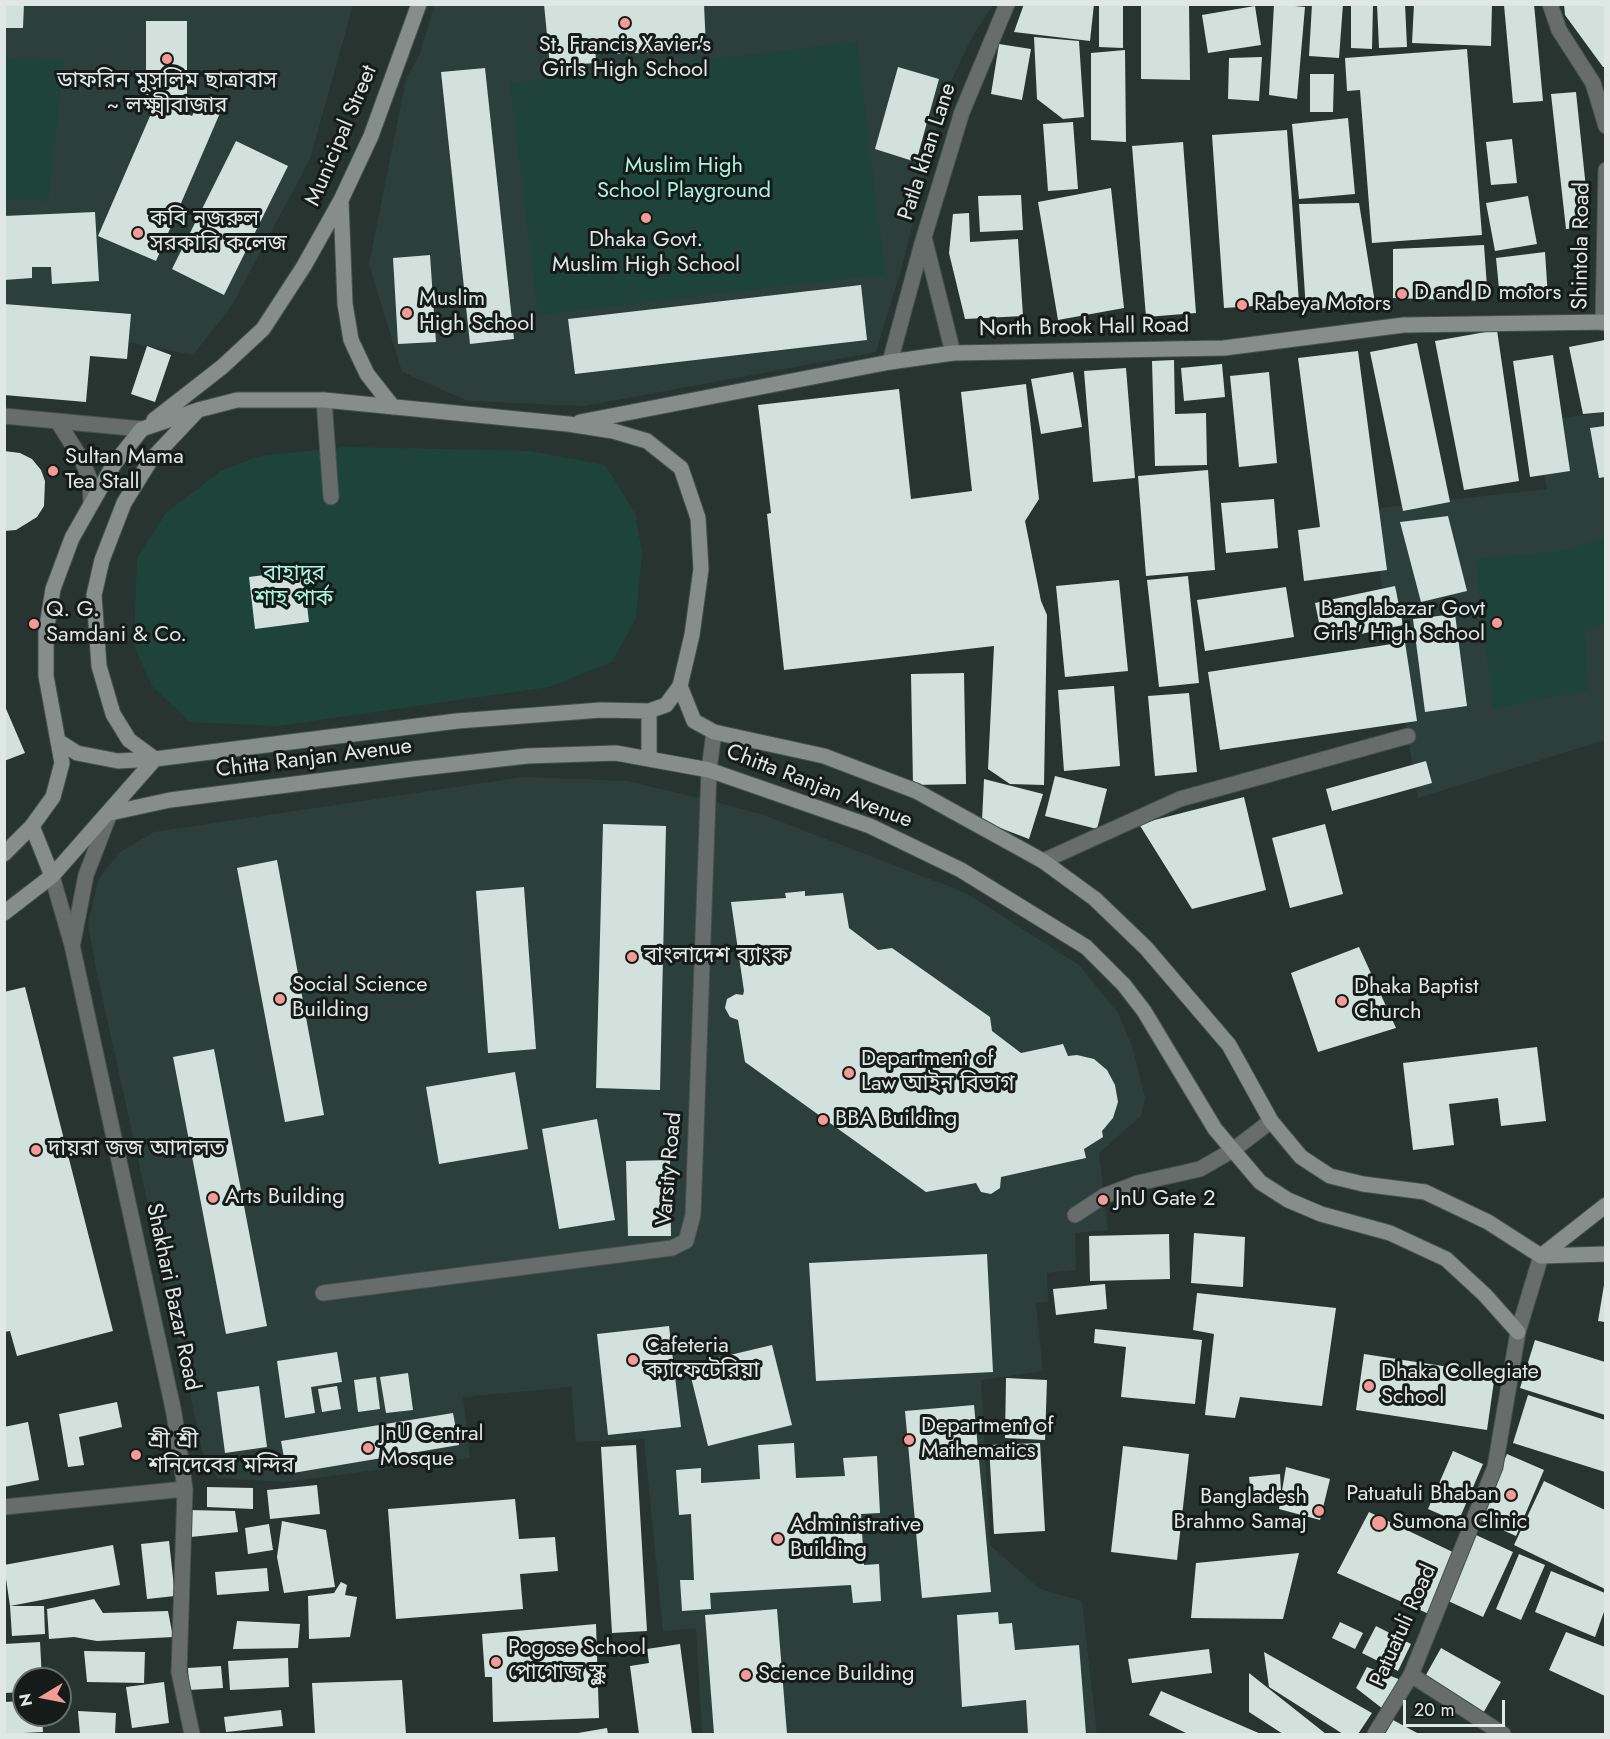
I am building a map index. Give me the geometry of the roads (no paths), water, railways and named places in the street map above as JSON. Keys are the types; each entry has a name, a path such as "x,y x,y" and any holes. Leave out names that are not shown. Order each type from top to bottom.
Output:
{"main road":[{"name":"Municipal Street","path":"4,854 32,826 53,797 62,763 46,676 46,632 53,589 72,538 114,464 142,429 222,367 263,329 304,266 341,200 371,136 418,4"},
{"path":"341,200 345,304 351,340 367,374 393,407"},
{"name":"North Brook Hall Road","path":"568,424 890,362 953,353 1224,348 1404,326 1604,322"},
{"path":"142,429 198,410 237,400 324,400 568,424 613,431 647,441 681,468 698,518 701,569 692,635 680,686 666,705 649,711 649,757"},
{"path":"4,913 52,876 110,813 154,759 129,740 113,714 99,666 94,595 102,560 124,503 150,461 198,410"},
{"name":"Chitta Ranjan Avenue","path":"680,686 694,721 714,732 824,756 916,791 1043,861 1095,899 1146,948 1229,1045 1271,1121 1301,1157 1330,1176 1363,1184 1425,1192 1488,1222 1541,1256"},
{"name":"Chitta Ranjan Avenue","path":"58,741 77,753 98,759 118,761 154,759 457,721 601,710 649,711"},
{"name":"Chitta Ranjan Avenue","path":"110,813 170,800 527,756 616,753 649,757 709,770 870,826 961,870 1078,942 1105,965 1144,1011 1202,1109 1260,1182 1288,1200 1322,1214 1390,1233 1446,1259 1485,1295 1518,1332"},
{"path":"32,826 52,876"},
{"path":"1541,1256 1605,1204"},
{"path":"1541,1256 1605,1254"}],"street":[{"name":"Patla khan Lane","path":"953,353 924,237 962,112 1007,4"},
{"path":"1550,4 1559,30 1593,83 1605,126"},
{"name":"Shintola Road","path":"1604,322 1605,171"},
{"path":"890,362 924,237"},
{"path":"324,400 331,497"},
{"path":"4,416 142,429"},
{"path":"58,422 82,460 90,480 91,502"},
{"name":"Varsity Road","path":"323,1293 672,1248 686,1241 693,1215 709,770 714,732"},
{"path":"1043,861 1180,799 1408,736"},
{"path":"72,945 86,874 110,813"},
{"name":"Shakhari Bazar Road","path":"52,876 72,945 174,1413 185,1489 179,1672 192,1734"},
{"path":"1075,1215 1104,1196 1138,1183 1200,1169 1233,1150 1271,1121"},
{"name":"Patuatuli Road","path":"1375,1734 1411,1675 1495,1467 1518,1332 1541,1256"},
{"path":"4,1508 185,1489"},
{"path":"1411,1675 1503,1734"}],"place":[{"name":"St. Francis Xavier's Girls High School","path":"625,23"},
{"name":"ডাফরিন মুসলিম ছাত্রাবাস ~ লক্ষ্মীবাজার","path":"167,59"},
{"name":"Dhaka Govt. Muslim High School","path":"646,218"},
{"name":"কবি নজরুল সরকারি কলেজ","path":"138,233"},
{"name":"D and D motors","path":"1402,294"},
{"name":"Rabeya Motors","path":"1242,305"},
{"name":"Muslim High School","path":"407,313"},
{"name":"Sultan Mama Tea Stall","path":"53,471"},
{"name":"Banglabazar Govt Girls' High School","path":"1497,623"},
{"name":"Q. G. Samdani & Co.","path":"34,624"},
{"name":"বাংলাদেশ ব্যাংক","path":"632,957"},
{"name":"Social Science Building","path":"280,999"},
{"name":"Dhaka Baptist Church","path":"1342,1001"},
{"name":"Department of Law আইন বিভাগ","path":"849,1073"},
{"name":"BBA Building","path":"823,1120"},
{"name":"দায়রা জজ আদালত","path":"36,1150"},
{"name":"Arts Building","path":"213,1198"},
{"name":"JnU Gate 2","path":"1103,1200"},
{"name":"Cafeteria ক্যাফেটেরিয়া","path":"633,1360"},
{"name":"Dhaka Collegiate School","path":"1369,1386"},
{"name":"Department of Mathematics","path":"909,1440"},
{"name":"JnU Central Mosque","path":"368,1448"},
{"name":"শ্রী শ্রী শনিদেবের মন্দির","path":"136,1455"},
{"name":"Patuatuli Bhaban","path":"1511,1495"},
{"name":"Bangladesh Brahmo Samaj","path":"1319,1511"},
{"name":"Sumona Clinic","path":"1379,1523"},
{"name":"Administrative Building","path":"778,1539"},
{"name":"Pogose School পোগোজ স্কুল","path":"496,1662"},
{"name":"Science Building","path":"746,1675"}],"park label":[{"name":"Muslim High School Playground","path":"684,180"},
{"name":"বাহাদুর শাহ পার্ক","path":"294,588"}]}
